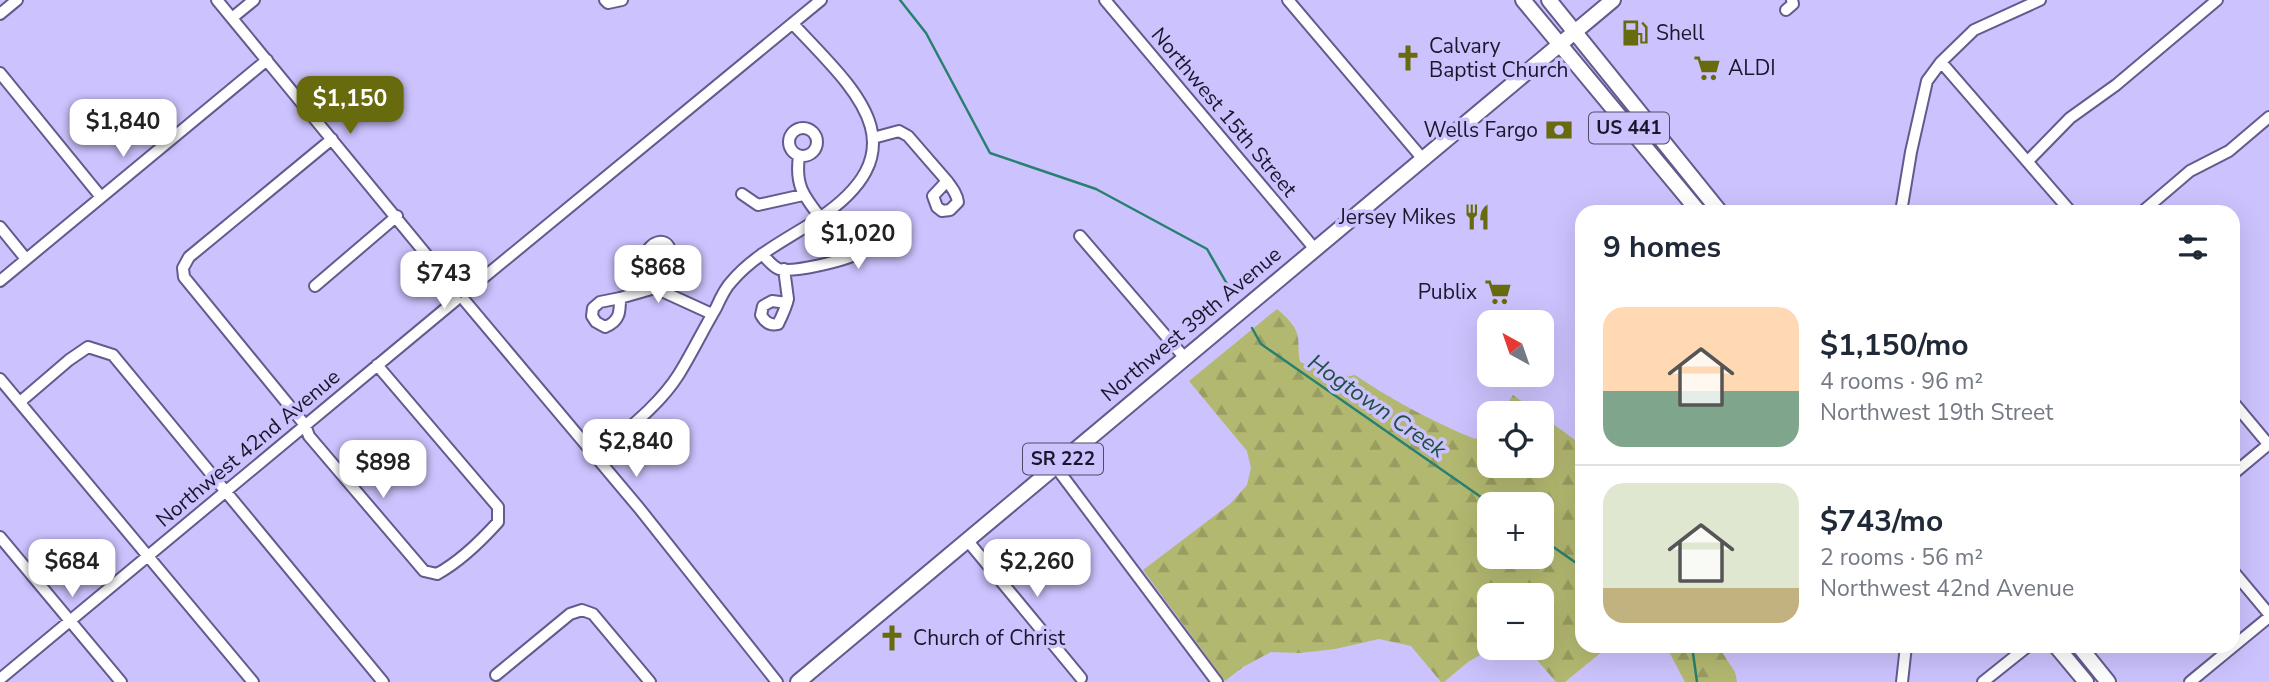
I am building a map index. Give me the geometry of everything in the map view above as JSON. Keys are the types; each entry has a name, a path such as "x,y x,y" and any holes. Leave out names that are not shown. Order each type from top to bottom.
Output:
{"main road":[{"name":"US 441","path":"1523,0 1693,205"},
{"name":"US 441","path":"1549,0 1714,205"},
{"name":"Northwest 39th Avenue","path":"798,682 1613,0"},
{"path":"2062,653 2086,682"},
{"path":"2085,653 2109,682"}],"street":[{"path":"0,14 17,0"},
{"path":"217,0 596,456 777,682"},
{"path":"232,18 254,0"},
{"name":"Northwest 42nd Avenue","path":"0,679 821,0"},
{"name":"Northwest 15th Street","path":"1105,0 1314,248"},
{"path":"1288,0 1422,158"},
{"path":"1903,205 1911,152 1927,81 1941,62 1974,30 2040,0"},
{"path":"2028,161 2070,118 2116,85 2217,0"},
{"path":"596,456 656,403 678,376 731,281 783,239 820,218 855,190 866,174 871,161 873,138 868,114 860,98 793,24"},
{"path":"0,281 267,60"},
{"path":"1941,62 2065,205"},
{"path":"0,73 101,197"},
{"path":"2150,205 2190,171 2229,151 2269,117"},
{"path":"873,138 899,131 908,136 947,181"},
{"path":"332,139 189,257 183,268 189,285 305,425 309,436 424,571 436,574 464,554 498,522 498,507 377,365"},
{"path":"799,156 797,171 803,195 820,218"},
{"path":"742,194 758,205 803,195"},
{"path":"315,286 397,216"},
{"path":"0,228 26,259"},
{"path":"1080,236 1184,357"},
{"path":"762,254 776,268 784,270 837,260"},
{"path":"652,268 655,288"},
{"path":"784,270 787,303"},
{"path":"620,298 655,288 712,314"},
{"path":"20,402 69,360 88,348 113,355 383,682"},
{"path":"0,379 253,682"},
{"path":"2240,410 2269,444 2240,468"},
{"path":"1055,466 1217,682"},
{"path":"0,537 121,682"},
{"path":"967,540 1082,678"},
{"path":"2240,580 2269,615 2240,640"},
{"path":"496,675 570,614 582,610 593,614 650,682"},
{"path":"1902,682 1905,653"},
{"path":"1983,682 2019,653"},
{"path":"2190,682 2224,653"}],"green space":[{"path":"1277,309 1295,329 1300,362 1339,378 1355,375 1413,410 1477,438 1477,478 1554,478 1554,425 1575,440 1575,653 1600,653 1565,682 1556,682 1537,660 1554,660 1554,583 1477,583 1477,657 1444,682 1441,682 1411,646 1379,639 1335,649 1300,653 1271,652 1243,667 1225,681 1143,570 1230,504 1247,485 1251,468 1247,451 1189,381"},
{"path":"1513,395 1521,401 1509,401"},
{"path":"1670,653 1723,653 1735,672 1737,682 1685,682"}],"waterway":[{"name":"Hogtown Creek","path":"900,0 926,33 990,153 1096,189 1207,249 1231,291"},
{"name":"Hogtown Creek","path":"1252,328 1261,344 1477,494"},
{"name":"Hogtown Creek","path":"1554,547 1575,562"},
{"name":"Hogtown Creek","path":"1693,653 1697,682"}],"place":[{"name":"Shell","path":"1635,33"},
{"name":"Calvary Baptist Church","path":"1408,58"},
{"name":"ALDI","path":"1707,68"},
{"name":"Wells Fargo","path":"1559,130"},
{"name":"Jersey Mikes","path":"1477,217"},
{"name":"Publix","path":"1498,292"},
{"name":"Church of Christ","path":"892,638"}]}
